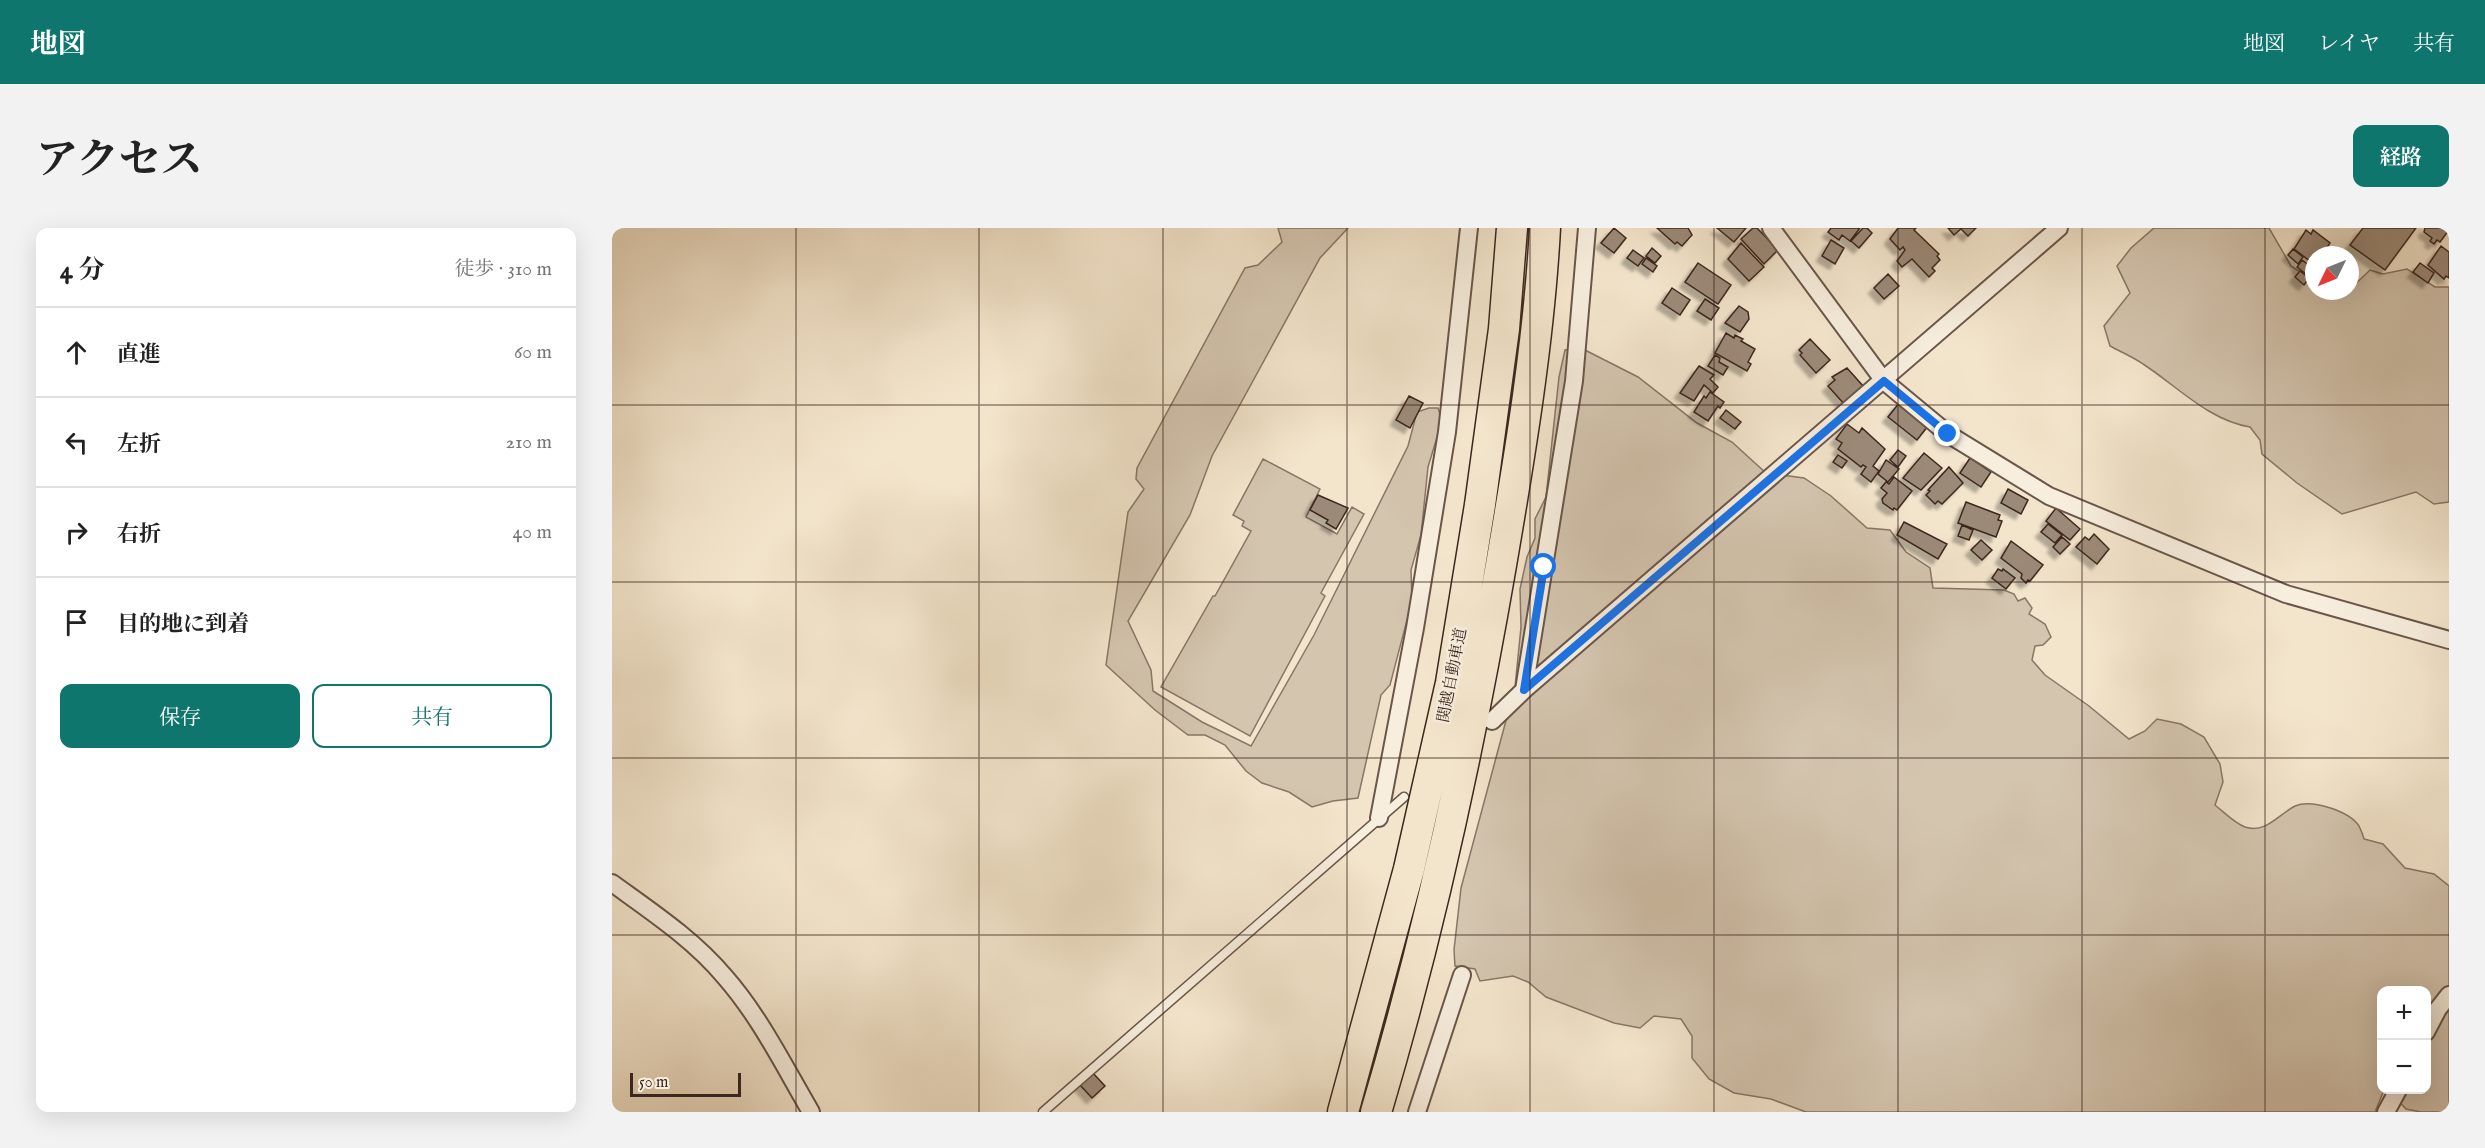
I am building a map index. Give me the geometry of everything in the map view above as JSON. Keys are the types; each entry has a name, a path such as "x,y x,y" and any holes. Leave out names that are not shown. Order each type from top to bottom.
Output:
{"highway":[{"name":"関越自動車道","path":"1343,1112 1409,870 1452,683 1503,341 1512,228"},
{"name":"関越自動車道","path":"1376,1112 1424,940 1454,814 1483,668 1527,404 1545,228"}],"street":[{"path":"1378,818 1415,628 1444,452 1456,361 1469,228"},
{"path":"1524,690 1574,381 1587,228"},
{"path":"1771,228 1884,381 1948,434 2049,496 2286,594 2449,640"},
{"path":"1492,721 1524,690 2059,228"},
{"path":"612,883 693,944 725,976 756,1018 811,1112"},
{"path":"1417,1112 1462,975"},
{"path":"2431,1024 2438,1009 2449,995"},
{"path":"2386,1112 2395,1094"}],"lane":[{"path":"1043,1112 1404,797"}],"shaded area":[{"path":"1278,228 1348,228 1320,258 1212,456 1190,515 1128,621 1151,670 1153,691 1202,722 1251,746 1314,635 1408,446 1417,412 1438,408 1442,421 1428,467 1421,535 1411,570 1412,601 1390,685 1381,695 1358,798 1333,801 1312,807 1289,792 1262,783 1246,771 1225,745 1205,735 1188,735 1155,710 1106,665 1128,512 1144,489 1136,479 1137,468 1245,268 1258,265 1282,242"},
{"path":"2154,228 2269,228 2291,266 2305,275 2305,300 2359,300 2359,281 2370,270 2383,274 2407,269 2435,287 2449,287 2449,502 2434,504 2416,492 2342,514 2297,483 2262,454 2260,440 2250,427 2207,410 2139,361 2110,346 2104,326 2130,293 2117,266 2131,248"},
{"path":"1581,348 1638,377 1697,423 1732,442 1766,473 1804,478 1831,496 1867,528 1890,530 1906,552 1930,568 1933,588 2004,590 2014,594 2018,601 2025,598 2032,608 2029,614 2045,624 2051,637 2043,645 2035,646 2032,660 2045,675 2089,706 2129,739 2145,731 2157,719 2181,724 2204,737 2220,764 2223,782 2215,805 2237,823 2245,827 2259,828 2266,826 2295,806 2320,805 2339,811 2354,821 2359,826 2364,839 2383,844 2405,868 2434,874 2449,886 2449,1112 2421,1112 2406,1109 2392,1094 2431,1094 2431,986 2377,986 2377,1094 2382,1094 2375,1112 1806,1112 1771,1099 1734,1093 1709,1079 1692,1058 1692,1036 1681,1019 1654,1016 1640,1028 1614,1023 1546,997 1528,982 1513,976 1480,981 1475,969 1455,966 1454,950 1461,888 1515,687 1521,627 1520,589 1527,557 1535,538 1535,519 1546,497 1559,377 1565,350"},
{"path":"1263,459 1320,489 1306,517 1337,534 1352,507 1364,514 1321,593 1325,596 1250,736 1161,687 1251,531 1242,526 1244,521 1233,515"}],"building":[{"path":"1614,228 1626,238 1614,253 1601,243"},
{"path":"1657,228 1688,228 1692,235 1682,246 1677,242 1675,244"},
{"path":"1717,228 1746,228 1734,242"},
{"path":"1753,228 1757,228 1778,250 1764,264 1741,239"},
{"path":"1831,228 1860,228 1850,241 1842,235 1839,240 1828,232"},
{"path":"1863,228 1867,228 1872,233 1859,248 1851,241"},
{"path":"1898,228 1916,228 1914,230 1939,254 1937,256 1940,260 1932,268 1935,271 1929,277 1912,259 1902,267 1897,261 1905,250 1903,247 1900,250 1890,239"},
{"path":"1948,228 1976,228 1968,236 1961,229 1954,235"},
{"path":"2363,228 2416,228 2385,270 2359,251 2359,246 2350,245"},
{"path":"2425,228 2448,228 2449,230 2440,242 2437,240 2434,244 2430,241 2432,238 2424,232"},
{"path":"2306,230 2311,234 2313,230 2330,243 2328,246 2305,246 2305,257 2294,249"},
{"path":"1831,240 1844,248 1835,264 1822,256"},
{"path":"1741,243 1764,267 1749,281 1728,259"},
{"path":"2441,246 2449,252 2449,278 2446,276 2444,279 2428,265"},
{"path":"1652,248 1661,256 1655,263 1646,256"},
{"path":"2293,249 2303,257 2298,264 2288,255"},
{"path":"1633,250 1644,258 1638,266 1627,258"},
{"path":"1646,258 1657,266 1653,272 1642,264"},
{"path":"2302,260 2305,262 2305,273 2297,267"},
{"path":"1698,263 1731,285 1718,304 1685,282"},
{"path":"2420,263 2434,273 2428,283 2413,272"},
{"path":"2300,271 2305,275 2304,285 2295,277"},
{"path":"1888,274 1899,286 1884,299 1874,288"},
{"path":"1672,288 1690,300 1680,315 1662,303"},
{"path":"1705,299 1719,308 1711,320 1697,311"},
{"path":"1739,306 1748,312 1749,319 1740,332 1725,323"},
{"path":"1726,333 1734,338 1735,335 1743,339 1741,341 1755,349 1748,362 1751,364 1747,371 1715,353"},
{"path":"1810,339 1830,360 1816,373 1800,355 1802,353 1799,350"},
{"path":"1715,355 1720,358 1719,362 1728,367 1723,375 1708,366"},
{"path":"1699,366 1714,375 1710,379 1718,387 1713,393 1704,385 1694,401 1680,393"},
{"path":"1847,368 1864,387 1845,405 1828,386 1835,380 1832,377"},
{"path":"1710,392 1724,402 1720,408 1718,406 1708,421 1694,412 1704,396 1706,398"},
{"path":"1409,396 1423,403 1410,428 1396,420"},
{"path":"1899,403 1928,426 1917,440 1888,417"},
{"path":"1726,410 1741,422 1735,429 1720,418"},
{"path":"1847,424 1859,433 1862,428 1885,449 1873,466 1879,471 1871,482 1861,474 1866,467 1863,465 1861,467 1838,449 1842,443 1836,439"},
{"path":"1898,450 1906,456 1898,467 1890,460"},
{"path":"1924,453 1942,468 1921,490 1903,478"},
{"path":"1838,455 1847,461 1842,468 1833,462"},
{"path":"1970,458 1991,472 1981,487 1960,473"},
{"path":"1886,460 1899,469 1888,482 1878,474"},
{"path":"1949,467 1963,483 1942,504 1938,501 1935,504 1926,495"},
{"path":"1894,477 1912,491 1897,510 1883,503 1882,499 1887,493 1881,488 1886,482 1889,484"},
{"path":"2008,489 2028,500 2021,514 2001,503"},
{"path":"1318,495 1348,508 1336,529 1326,523 1328,520 1310,510"},
{"path":"1966,502 2000,515 1998,520 2002,521 1996,537 1958,523"},
{"path":"2056,508 2080,529 2070,540 2046,521"},
{"path":"1904,522 1947,544 1938,559 1897,535"},
{"path":"2048,524 2062,535 2055,543 2041,532"},
{"path":"1962,525 1973,530 1969,540 1958,536"},
{"path":"2094,534 2109,549 2097,564 2076,547 2085,537 2089,540"},
{"path":"2062,537 2070,544 2060,554 2053,547"},
{"path":"1981,540 1992,550 1982,560 1971,550"},
{"path":"2011,541 2043,565 2026,583 2021,578 2022,574 2001,558"},
{"path":"1998,569 2002,571 2003,569 2015,578 2006,589 1992,578"},
{"path":"1092,1072 1105,1086 1092,1098 1079,1084"}],"route":[{"path":"1544,567 1524,690 1884,381 1948,434"}]}
